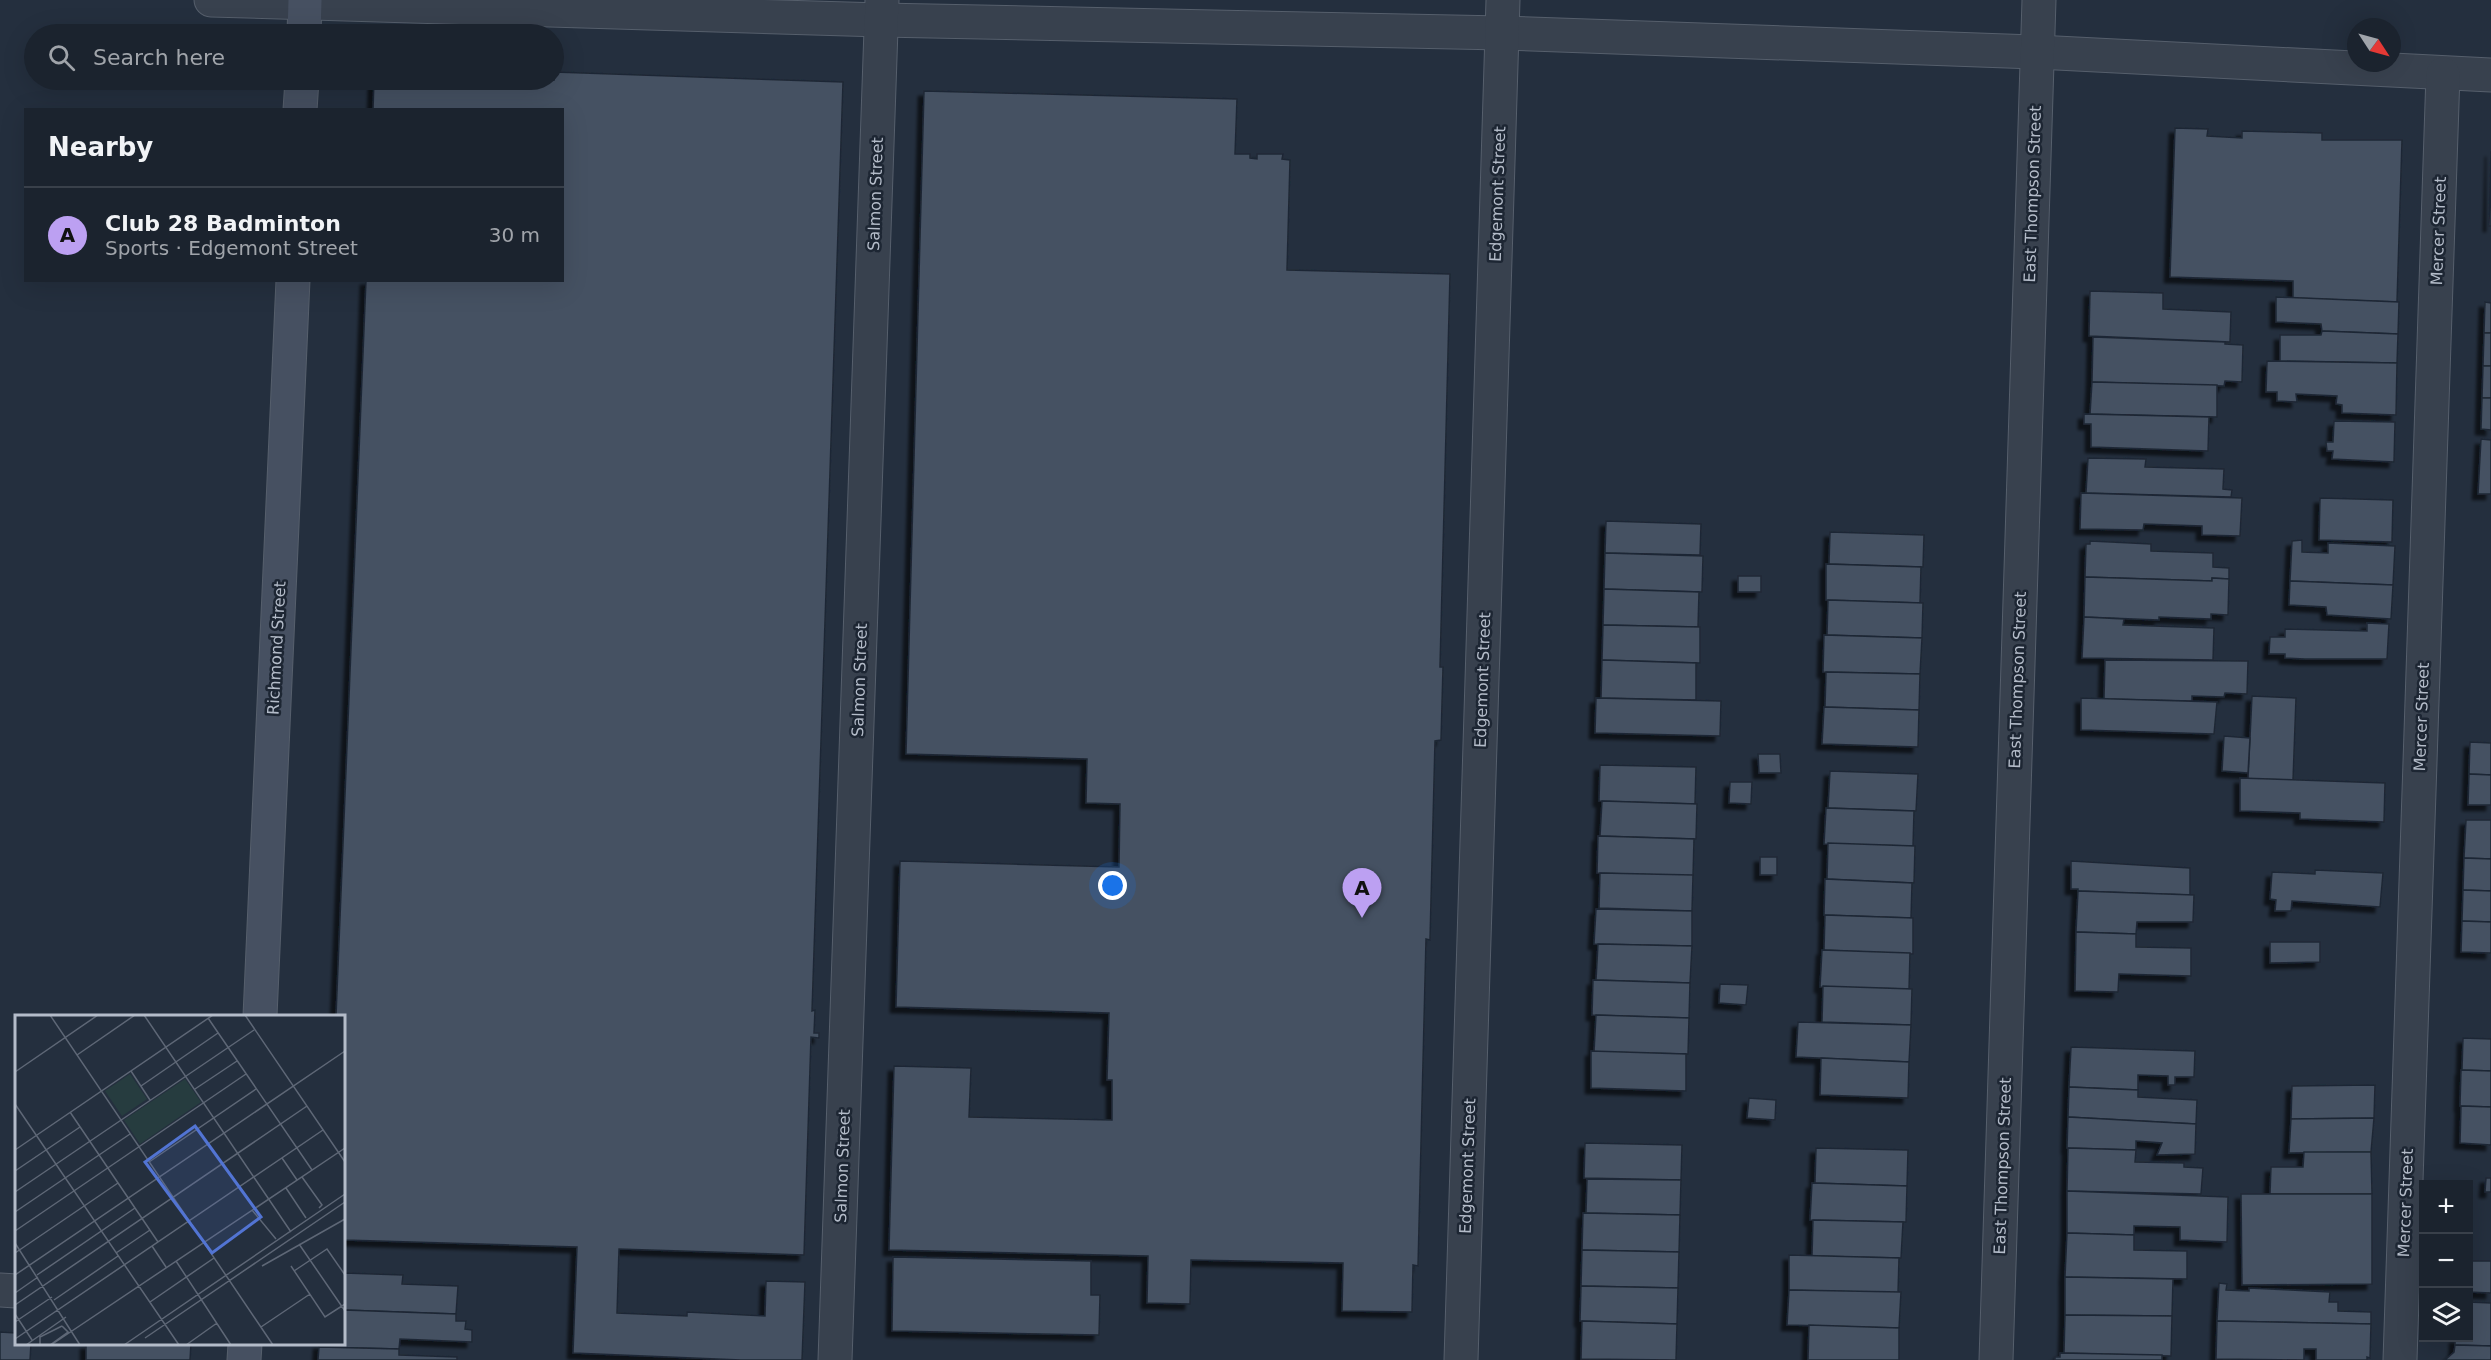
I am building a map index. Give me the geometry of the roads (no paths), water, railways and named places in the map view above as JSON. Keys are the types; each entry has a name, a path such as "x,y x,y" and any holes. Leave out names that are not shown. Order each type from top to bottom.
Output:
{"main road":[{"path":"300,108 301,90"},
{"name":"Richmond Street","path":"260,1015 293,282"},
{"path":"244,1360 245,1345"}],"street":[{"path":"211,0 305,13 882,10 2037,52 2491,75"},
{"name":"Edgemont Street","path":"1461,1360 1503,0"},
{"name":"East Thompson Street","path":"1996,1360 2039,0"},
{"name":"Salmon Street","path":"835,1360 882,10"},
{"name":"Mercer Street","path":"2400,1360 2443,74"},
{"path":"0,1290 15,1291"}],"place":[{"name":"Club 28 Badminton","path":"1362,918"}]}
